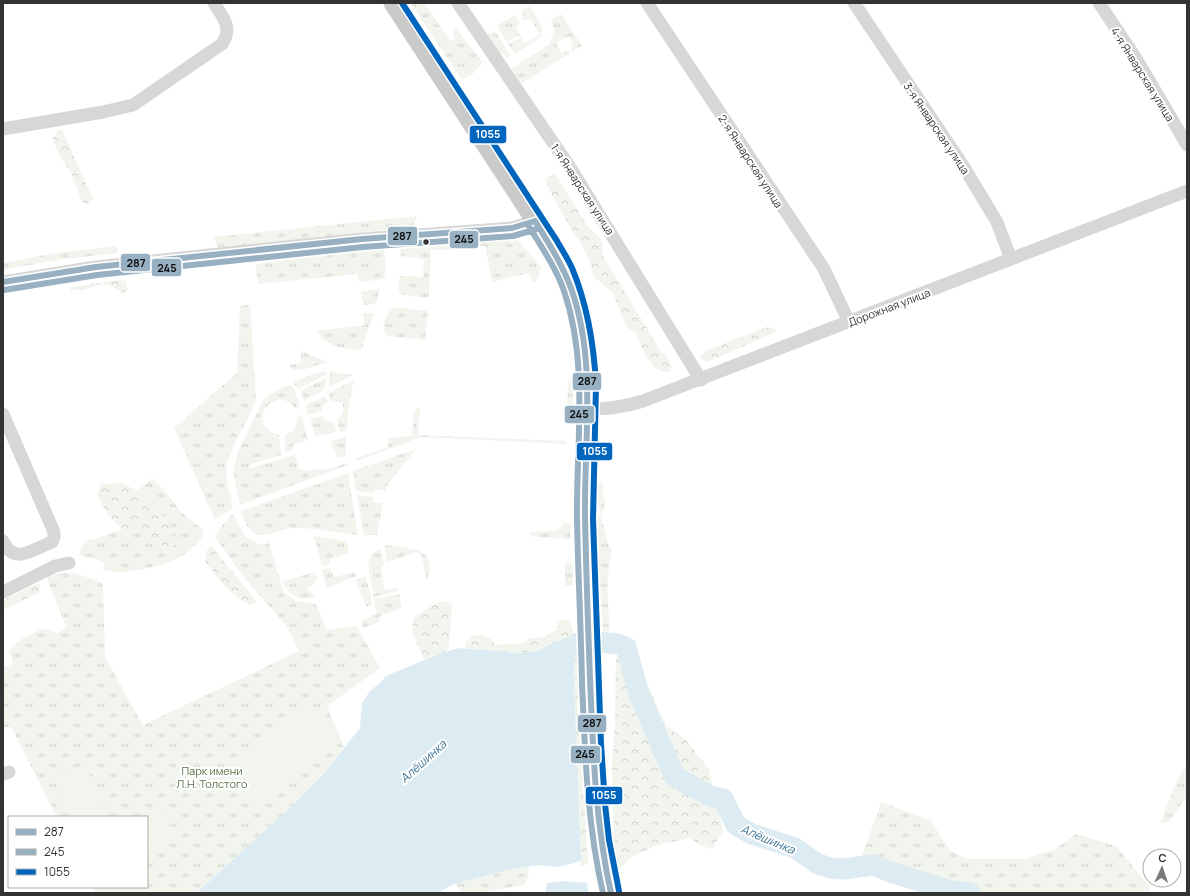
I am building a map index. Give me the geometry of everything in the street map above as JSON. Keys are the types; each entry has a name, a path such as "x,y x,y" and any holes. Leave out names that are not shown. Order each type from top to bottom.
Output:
{"main road":[{"path":"392,3 535,221 564,270 578,313 585,345 587,365 586,568 595,788 601,840 611,893"}],"street":[{"path":"3,129 103,112 133,105 222,44 226,38 226,23 214,3"},
{"name":"1-я Январская улица","path":"458,3 571,169 701,380"},
{"name":"2-я Январская улица","path":"647,3 824,269 849,322"},
{"name":"3-я Январская улица","path":"854,3 966,170 997,222 1011,259"},
{"name":"4-я Январская улица","path":"1099,3 1137,60 1187,145"},
{"name":"Дорожная улица","path":"587,409 613,409 629,406 701,380 1187,191"},
{"path":"3,282 96,267 362,239 512,228 535,221"},
{"path":"3,414 54,532 52,542 23,554 16,555 10,552 6,548 3,541"},
{"path":"3,592 55,566 69,564"}],"green space":[{"path":"411,3 425,3 449,40 455,40 453,31 455,27 482,61 482,64 472,74 462,80"},
{"path":"529,6 541,25 542,34 540,38 515,54 508,44 521,37 525,43 540,34 530,18 524,21 522,18 524,17 521,11"},
{"path":"561,14 582,46 572,52 571,48 574,46 569,36 556,43 562,53 567,50 570,53 521,84 511,69 550,44 554,30 551,20"},
{"path":"515,15 520,24 515,27 520,35 507,42 497,26"},
{"path":"495,31 511,56 507,59 503,53 501,55 487,34"},
{"path":"59,130 62,130 93,199 90,203 87,204 82,202 71,172 64,163 53,141 53,137"},
{"path":"556,175 588,227 599,237 602,243 602,254 660,350 668,360 672,368 669,372 661,372 653,366 643,351 637,335 626,326 613,293 593,276 591,265 586,253 564,217 545,179 549,176"},
{"path":"417,216 412,227 218,248 214,237"},
{"path":"516,238 541,267 538,278 533,283 529,273 492,282 485,246 477,246 475,241"},
{"path":"117,246 117,253 57,260 3,270 3,263 56,253"},
{"path":"451,246 451,250 431,250 429,296 426,298 403,295 399,291 398,287 400,276 423,277 424,259 401,256 400,249"},
{"path":"384,250 386,265 384,279 359,282 357,274 258,284 256,264"},
{"path":"118,280 126,281 128,290 123,293 106,284 82,290 74,289 71,292 71,287"},
{"path":"380,289 376,304 363,305 361,292"},
{"path":"250,305 256,399 234,446 227,465 226,474 233,508 215,520 174,428 237,373 240,306"},
{"path":"395,307 428,311 425,340 387,336 384,329 386,317"},
{"path":"363,313 374,313 361,350 341,348 331,344 321,337 316,331 365,325"},
{"path":"771,327 776,330 776,332 710,361 706,362 700,358 706,351 764,328"},
{"path":"301,351 327,363 304,369 291,370 290,365 300,363"},
{"path":"326,371 327,374 298,389 293,382 313,374"},
{"path":"330,371 353,375 329,387"},
{"path":"326,378 325,389 304,401 301,391"},
{"path":"354,380 348,408 347,431 340,432 337,420 343,412 343,406 342,403 330,400 329,393"},
{"path":"568,380 574,380 572,422 567,422"},
{"path":"289,385 295,390 300,407 296,409 288,402 280,400 272,402 266,407 263,415 263,422 268,430 279,435 281,455 249,465 250,468 295,455 299,468 303,471 321,469 326,470 347,463 348,465 240,505 233,472 238,452 263,400 277,390"},
{"path":"325,396 328,402 323,405 322,411 308,415 306,405"},
{"path":"416,408 420,408 418,435 566,441 566,444 421,437 357,461 357,458 388,447 389,438 412,436 414,412"},
{"path":"302,416 308,440 293,445 293,450 286,453 284,436 295,429 298,417"},
{"path":"323,416 327,421 334,422 336,432 315,437 310,419"},
{"path":"346,437 346,456 337,458 331,441"},
{"path":"416,449 386,487 386,491 375,489 374,493 356,491 353,471"},
{"path":"348,473 358,535 294,528 260,535 248,528 241,511"},
{"path":"152,478 165,491 182,513 203,530 203,536 196,544 186,553 163,564 147,569 125,572 103,570 105,562 80,555 82,546 88,540 123,529 124,531 143,534 168,549 144,493 139,490"},
{"path":"600,482 602,484 605,503 601,519 612,552 608,571 610,629 607,634 603,631 596,522 601,512 597,491 597,483"},
{"path":"120,483 144,493 168,522 181,542 168,549 143,534 124,531 109,516 97,496 101,484"},
{"path":"357,495 373,497 373,502 383,503 377,535 364,535"},
{"name":"Парк имени Л.Н. Толстого","path":"232,514 246,537 260,545 269,543 284,593 296,601 316,604 327,630 357,626 380,668 327,706 344,747 326,770 288,810 197,893 96,893 94,888 148,888 148,816 56,816 11,727 3,727 3,667 7,667 13,663 9,650 21,640 44,629 52,630 57,634 66,627 46,576 61,573 82,575 103,583 105,657 143,725 299,651 286,625 247,581 214,536"},
{"path":"565,523 571,524 570,539 534,537 529,532 557,531"},
{"path":"314,536 345,541 348,545 348,553 330,559 330,564 322,566"},
{"path":"384,545 411,548 425,555 429,561 430,570 427,581 421,554 416,552 387,562"},
{"path":"210,546 257,602 250,605 243,601 220,580 205,561 207,550"},
{"path":"380,548 384,564 381,568 385,590 398,588 398,591 374,597 368,564 371,555"},
{"path":"565,564 573,564 573,585 568,586 565,585"},
{"path":"330,568 334,577 355,572 356,576 327,588 322,570"},
{"path":"315,572 317,579 312,586 309,585 307,589 316,596 311,598 306,599 296,597 288,591 283,581"},
{"path":"366,576 372,604 367,607 355,580"},
{"path":"39,584 40,588 39,593 3,610 3,600"},
{"path":"399,594 402,608 380,616 379,622 363,628 361,621 377,614 374,599"},
{"path":"446,601 452,605 449,647 444,652 424,660 412,631 414,616 440,602"},
{"path":"562,620 570,621 575,638 565,638 538,651 521,653 465,648 466,642 471,636 479,635 488,637 496,645 519,645 530,638 545,637 557,629 558,623"},
{"path":"628,640 666,726 685,739 709,769 723,831 712,849 700,845 690,838 655,846 633,856 617,871 614,847 612,762 615,724 616,658"},
{"path":"574,652 577,653 578,706 588,864 579,867 581,861 577,790"},
{"path":"306,703 336,737 255,811 225,777"},
{"path":"84,764 110,816 72,816 54,779"},
{"path":"1187,764 1187,796 1169,822 1160,823 1177,781"},
{"path":"881,802 930,820 951,851 967,859 1025,859 1055,849 1076,834 1116,846 1142,877 1142,888 1150,888 1149,893 957,893 906,876 859,865"},
{"path":"162,811 175,833 148,848 148,819"},
{"path":"529,866 528,877 524,885 481,893 459,893 460,889 454,884 507,870"}],"water":[{"path":"565,638 575,638 575,708 581,861 559,867 540,865 507,870 454,884 438,893 197,893 289,809 325,772 360,728 362,704 369,692 386,676 444,652 460,648 521,653 538,651"},
{"path":"565,881 587,883 588,893 545,893 547,883"}],"waterway":[{"name":"Алёшинка","path":"598,642 618,644 626,647 639,694 675,777 710,796 723,799 736,825 752,834 795,848 818,864 831,868 844,869 873,865 893,873 951,891 970,893"},
{"name":"Алёшинка","path":"574,647 578,643"}],"transit line":[{"name":"1055","path":"402,3 557,241 572,268 586,310 594,355 596,385 593,519 601,744 609,840 619,891"},
{"name":"287","path":"535,221 550,245 571,288 579,316 584,344 587,372 585,536 592,732 601,840 611,893"},
{"name":"287","path":"3,282 96,267 362,239 512,228 535,221"},
{"name":"245","path":"528,225 548,257 561,282 572,319 576,347 580,404 577,519 584,735 593,841 603,893"},
{"name":"245","path":"4,290 97,275 363,247 513,236 537,229"}]}
